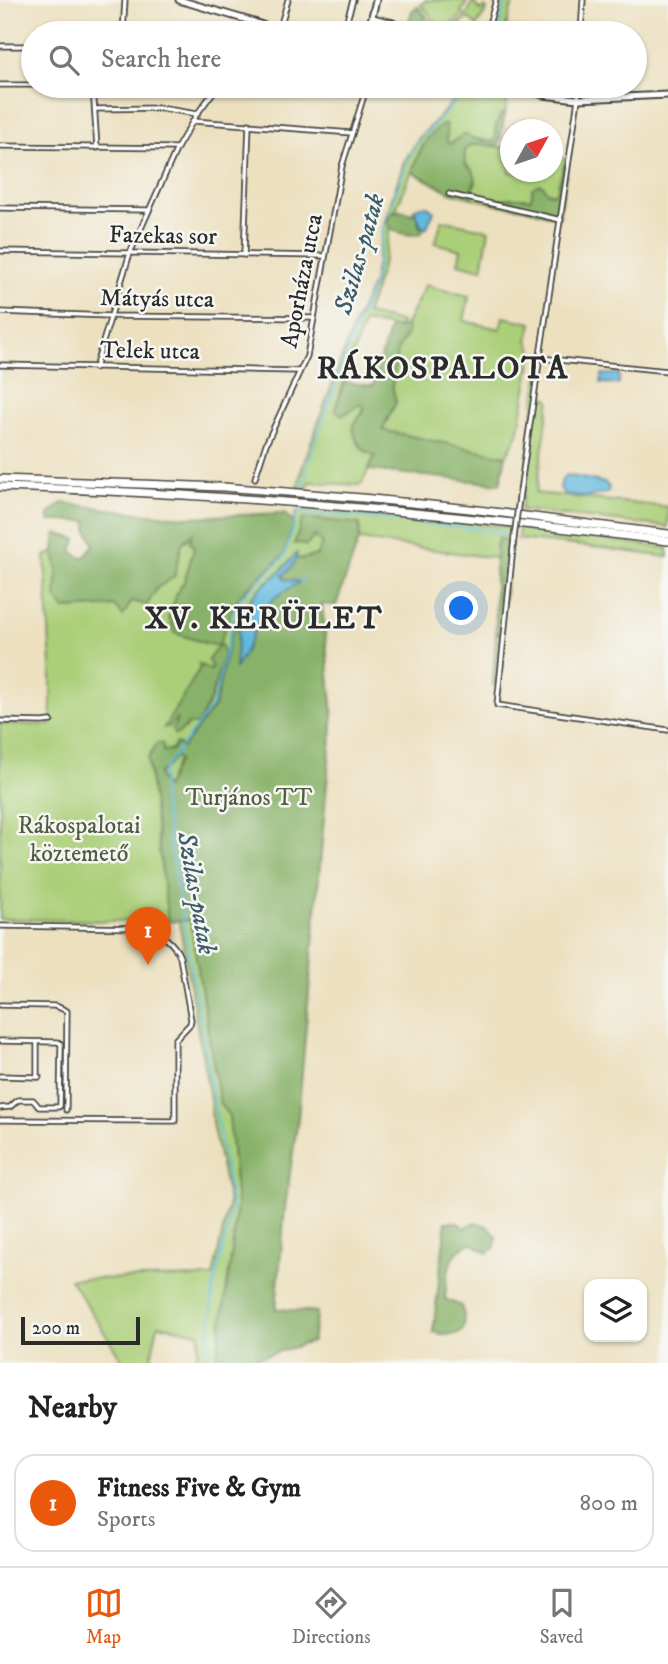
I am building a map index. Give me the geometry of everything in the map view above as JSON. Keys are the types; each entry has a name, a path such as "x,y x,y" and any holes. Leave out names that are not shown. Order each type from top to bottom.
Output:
{"highway":[{"path":"0,477 223,487 309,494 470,509 668,534"},
{"path":"0,489 32,491 39,488 308,503 470,517 668,541"}],"main road":[{"path":"183,0 197,2 251,21"},
{"path":"371,21 376,0"},
{"path":"647,96 668,95"},
{"path":"569,98 600,98"}],"street":[{"path":"124,21 125,0"},
{"path":"284,21 288,0"},
{"path":"347,21 353,0"},
{"path":"490,21 496,0"},
{"path":"582,21 583,0"},
{"path":"372,17 390,21"},
{"path":"0,46 21,46"},
{"path":"0,85 21,85"},
{"path":"94,98 97,148"},
{"path":"95,368 130,253 177,148 209,98"},
{"name":"Aporháza utca","path":"255,478 266,444 307,356 342,166 363,98"},
{"path":"578,99 519,498 497,705 668,730"},
{"path":"95,109 160,108 197,114"},
{"path":"193,121 352,133"},
{"path":"244,255 249,124"},
{"path":"0,146 177,148"},
{"path":"449,194 561,220"},
{"path":"0,208 149,211"},
{"name":"Fazekas sor","path":"0,251 325,257"},
{"name":"Mátyás utca","path":"0,312 314,318"},
{"path":"539,358 668,371"},
{"name":"Telek utca","path":"0,365 299,371"},
{"path":"0,721 51,721"},
{"path":"0,926 144,928 161,934 177,950 180,957 191,1020 175,1040 174,1121 0,1120"},
{"path":"0,1005 56,1006 67,1011 66,1110"},
{"path":"0,1041 61,1044 60,1105 39,1107 33,1100 18,1100 10,1107 0,1108"},
{"path":"0,1076 38,1077 37,1042"}],"green space":[{"path":"426,0 469,0 461,11 463,14 455,21 435,21 421,5"},
{"path":"501,0 514,0 508,21 496,21"},
{"path":"473,2 481,11 485,7 487,10 479,21 472,21 469,18 460,21 466,16"},
{"path":"418,7 425,15 424,21 409,21 412,11"},
{"path":"454,98 508,98 505,115 503,114 495,131 495,141 462,137 450,144 447,141 446,125 423,145 395,211 391,212 384,259 366,314 401,322 399,328 364,322 335,409 344,415 354,406 364,406 362,414 353,425 355,436 359,444 376,456 361,485 309,482 308,488 298,487 302,468 354,324 373,283 384,223 404,162 419,138"},
{"path":"501,114 505,115 504,119 500,119 498,146 474,144 466,149 465,164 473,171 476,179 471,191 472,198 450,192 412,172 432,133 444,124 450,144 464,134 493,142"},
{"path":"482,143 500,147 500,182 559,182 557,190 553,194 545,191 533,195 529,200 501,199 492,203 472,198 471,192 476,182 464,157 467,148"},
{"path":"566,159 568,162 559,218 492,203 511,198 530,199 532,188 539,184 553,194 559,182 563,182"},
{"path":"399,210 412,214 414,212 419,226 423,228 421,234 405,234 389,227 387,221 391,212"},
{"path":"442,220 489,230 482,269 458,263 461,250 435,243"},
{"path":"426,284 469,296 464,321 500,329 503,317 532,323 528,340 533,351 518,434 506,456 382,431 396,402 392,386 397,351 407,333 406,324"},
{"path":"406,324 407,333 397,351 392,386 396,402 382,430 506,456 500,484 368,470 375,456 359,444 353,425 363,413 364,406 359,405 342,415 335,409 345,382 373,386 390,327 399,328"},
{"path":"539,370 545,372 542,394 550,400 536,493 668,507 668,527 521,510"},
{"path":"62,503 189,517 285,513 294,523 284,555 234,603 219,645 222,646 224,654 210,701 197,725 188,724 175,735 172,730 176,719 164,728 200,668 199,664 211,670 208,660 218,646 175,633 169,618 177,593 185,580 194,547 190,542 193,533 182,543 174,577 157,588 147,605 132,601 123,616 115,606 64,609 56,597 56,533 76,539 72,552 80,557 85,557 94,544 87,529 88,521 49,521 49,514"},
{"name":"Rákospalotai köztemető","path":"304,508 512,527 510,546 496,545 496,558 359,540 360,524 303,518 295,544 309,541 315,536 322,544 317,555 303,559 297,558 296,554 243,608 239,625 235,621 235,630 213,708 182,748 179,744 148,759 168,922 0,919 0,724 51,725 45,556 54,552 58,571 57,597 64,609 116,606 132,601 147,605 157,588 174,577 182,543 195,529 189,566 177,593 185,637 206,644 222,636 234,603 273,565 294,523 296,512 303,512","holes":["223,655 210,701 197,724 176,723 199,665 211,671"]},
{"name":"Turjános TT","path":"303,518 360,524 359,540 336,605 322,604 333,714 298,1118 285,1207 276,1309 317,1312 312,1342 239,1363 216,1363 237,1205 229,1116 220,1104 190,920 168,922 148,759 157,743 163,744 163,751 172,750 176,743 182,748 216,701 235,621 239,625 235,667 261,615 274,598 299,582 285,579 283,575 297,558 317,555 322,544 315,536 306,546 294,544","holes":["175,756 179,760 175,766 165,788 159,773"]},
{"path":"519,528 668,548 668,557 518,539"},
{"path":"499,537 510,546 501,632 496,634 495,564"},
{"path":"501,632 495,685 493,685 496,634"},
{"path":"175,756 179,760 165,788 159,773"},
{"path":"190,920 220,1104 229,1116 237,1205 216,1363 196,1363 200,1333 158,1325 150,1363 124,1363 70,1279 213,1277 229,1202 212,1123 179,921"},
{"path":"446,1222 457,1222 464,1228 475,1222 488,1226 496,1236 495,1247 488,1253 471,1243 457,1252 453,1259 445,1299 461,1306 464,1322 461,1332 450,1335 433,1332"}],"water":[{"path":"428,206 434,212 426,229 422,227 414,209"},
{"path":"602,374 619,374 619,384 601,383"},
{"path":"567,475 605,483 609,487 608,493 585,497 564,494 560,488 562,479"},
{"path":"297,553 291,568 283,575 285,579 300,582 274,598 261,615 235,669 243,608"}],"waterway":[{"name":"Szilas-patak","path":"501,21 507,0"},
{"name":"Szilas-patak","path":"303,489 307,466 356,325 374,283 384,223 410,155 417,143 459,98"},
{"name":"Szilas-patak","path":"207,1363 213,1290 232,1208 162,796 163,771 211,707 237,603 284,557 300,505"},
{"path":"300,512 503,532 502,537"},
{"path":"300,582 304,577"}],"place":[{"name":"Fitness Five & Gym","path":"148,965"}],"district":[{"name":"RÁKOSPALOTA","path":"443,369"},
{"name":"XV. KERÜLET","path":"264,619"}]}
